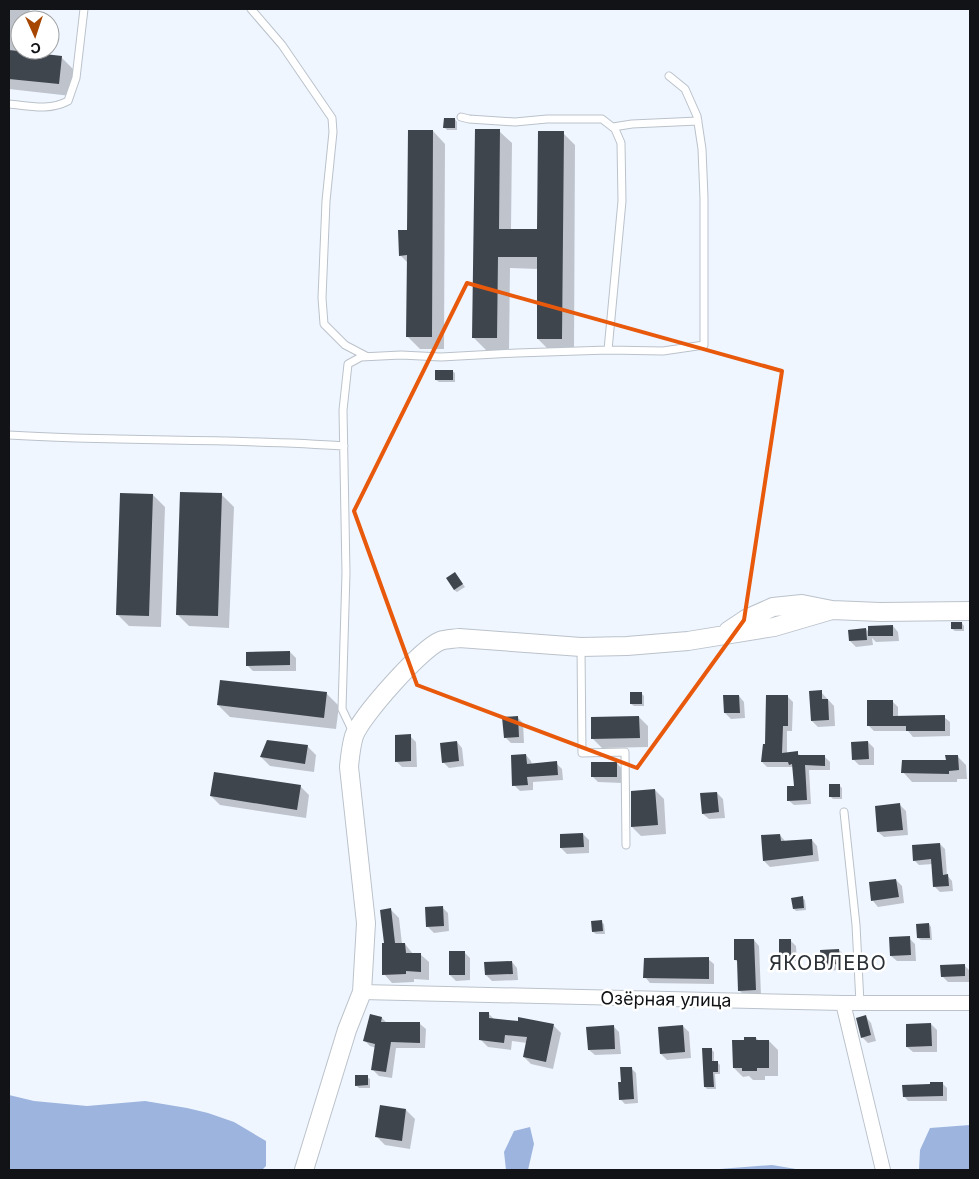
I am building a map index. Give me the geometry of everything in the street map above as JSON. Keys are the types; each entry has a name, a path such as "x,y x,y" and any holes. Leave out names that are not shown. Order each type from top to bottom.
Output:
{"street":[{"path":"304,1170 347,1030 362,992 366,923 349,767 354,735 363,719 425,651 440,641 459,638 581,647 644,645 688,641 774,627 832,610 880,612 970,611"},
{"name":"Озёрная улица","path":"362,992 843,1003 970,1003"},
{"path":"843,1003 883,1170"}],"lane":[{"path":"9,104 43,107 58,106 68,101 76,78 84,9"},
{"path":"251,9 282,45 332,118 333,132 326,201 322,298 324,324 345,345 366,356"},
{"path":"354,735 342,709 346,573 343,410 348,364 366,356 441,357 518,352 663,351 704,345 702,149 698,121 685,88 669,76"},
{"path":"461,117 515,122 547,119 602,119 615,129 621,144 622,201 608,350"},
{"path":"613,127 632,124 698,121"},
{"path":"9,435 80,439 293,442 344,446"},
{"path":"581,647 582,753 625,752 626,845"},
{"path":"844,812 856,925 860,1003"}],"highlighted area":[{"path":"467,283 782,371 744,620 637,768 417,685 354,511"}],"water":[{"path":"9,1095 34,1101 87,1106 145,1101 208,1113 234,1122 266,1141 266,1166 262,1170 9,1170"},
{"path":"970,1125 970,1170 919,1170 920,1150 930,1128"},
{"path":"530,1127 534,1144 528,1170 506,1170 504,1152 514,1131"},
{"path":"772,1165 802,1170 707,1170"}],"building":[{"path":"9,50 10,60 60,60 60,56 62,56 59,84 9,79"},
{"path":"444,118 455,118 455,128 443,128"},
{"path":"475,129 500,129 499,229 537,229 538,131 564,131 562,339 537,339 537,257 498,257 497,338 472,338"},
{"path":"408,130 433,130 432,337 406,337 407,255 399,256 398,230 407,230"},
{"path":"435,370 453,370 453,380 435,380"},
{"path":"180,492 222,493 218,616 176,615"},
{"path":"120,493 153,494 149,616 116,615"},
{"path":"455,572 463,584 454,590 446,578"},
{"path":"951,622 962,622 962,629 951,629"},
{"path":"893,625 893,636 868,636 868,626"},
{"path":"866,628 867,640 849,641 848,630"},
{"path":"290,651 290,665 246,666 246,652"},
{"path":"220,680 327,692 324,718 217,705"},
{"path":"822,690 822,699 828,699 829,720 811,721 809,691"},
{"path":"630,692 642,692 642,704 630,704"},
{"path":"723,695 739,695 740,713 724,713"},
{"path":"766,695 788,695 788,726 783,726 782,753 798,751 798,755 825,755 825,766 805,765 807,800 787,801 787,786 794,786 792,764 789,765 788,762 761,762 763,744 765,744"},
{"path":"867,700 893,700 893,716 945,715 945,731 906,731 906,726 867,726"},
{"path":"518,716 519,737 504,738 502,717"},
{"path":"639,716 640,738 591,739 591,717"},
{"path":"411,734 411,761 395,762 395,735"},
{"path":"267,740 308,745 305,764 260,757"},
{"path":"457,741 459,761 442,763 440,743"},
{"path":"868,741 869,759 852,760 851,742"},
{"path":"526,754 527,764 557,761 558,775 527,777 528,785 512,786 511,755"},
{"path":"945,755 958,755 959,770 949,771 949,774 901,773 902,760 946,760"},
{"path":"591,762 617,762 617,777 591,777"},
{"path":"214,772 301,785 297,810 210,796"},
{"path":"829,784 840,784 840,797 829,797"},
{"path":"655,789 658,825 631,827 631,791"},
{"path":"717,792 719,812 702,814 700,793"},
{"path":"900,803 903,830 877,832 875,806"},
{"path":"583,833 584,847 560,848 560,834"},
{"path":"780,834 781,841 812,839 813,855 763,861 761,835"},
{"path":"940,843 943,875 948,874 949,886 933,887 931,859 913,861 912,845"},
{"path":"896,879 899,897 871,901 869,882"},
{"path":"803,896 804,908 793,909 791,898"},
{"path":"443,906 444,926 426,927 425,907"},
{"path":"391,908 395,943 405,943 406,953 421,953 421,972 406,971 406,974 382,975 382,943 384,943 380,910"},
{"path":"602,920 603,931 592,932 591,921"},
{"path":"929,923 930,938 917,938 916,924"},
{"path":"910,936 911,955 890,956 889,937"},
{"path":"734,939 754,939 756,990 738,991 737,960 734,960"},
{"path":"779,939 791,939 791,956 779,956"},
{"path":"839,949 840,964 821,965 820,950"},
{"path":"449,951 465,951 465,975 449,975"},
{"path":"709,957 709,979 643,978 644,958"},
{"path":"512,961 513,974 485,975 484,962"},
{"path":"965,964 965,976 941,977 940,965"},
{"path":"479,1012 489,1012 489,1018 518,1021 518,1017 554,1024 546,1062 523,1057 527,1037 505,1035 504,1043 479,1040"},
{"path":"370,1014 382,1017 381,1022 420,1022 420,1043 391,1042 386,1072 371,1070 375,1044 363,1041"},
{"path":"866,1015 871,1035 861,1038 856,1018"},
{"path":"931,1023 932,1046 906,1047 906,1024"},
{"path":"614,1025 615,1049 588,1050 586,1027"},
{"path":"683,1025 685,1052 660,1054 658,1027"},
{"path":"744,1037 756,1037 756,1040 769,1040 769,1068 757,1068 757,1071 742,1071 742,1068 733,1068 732,1040 744,1040"},
{"path":"702,1048 712,1048 712,1061 718,1061 718,1072 713,1072 714,1087 704,1087"},
{"path":"620,1067 632,1067 634,1099 619,1100 618,1082 621,1082"},
{"path":"355,1075 368,1075 368,1085 355,1086"},
{"path":"930,1082 943,1082 943,1096 903,1097 902,1085 930,1084"},
{"path":"380,1105 406,1109 402,1141 375,1137"}],"district":[{"name":"ЯКОВЛЕВО","path":"828,963"}]}
